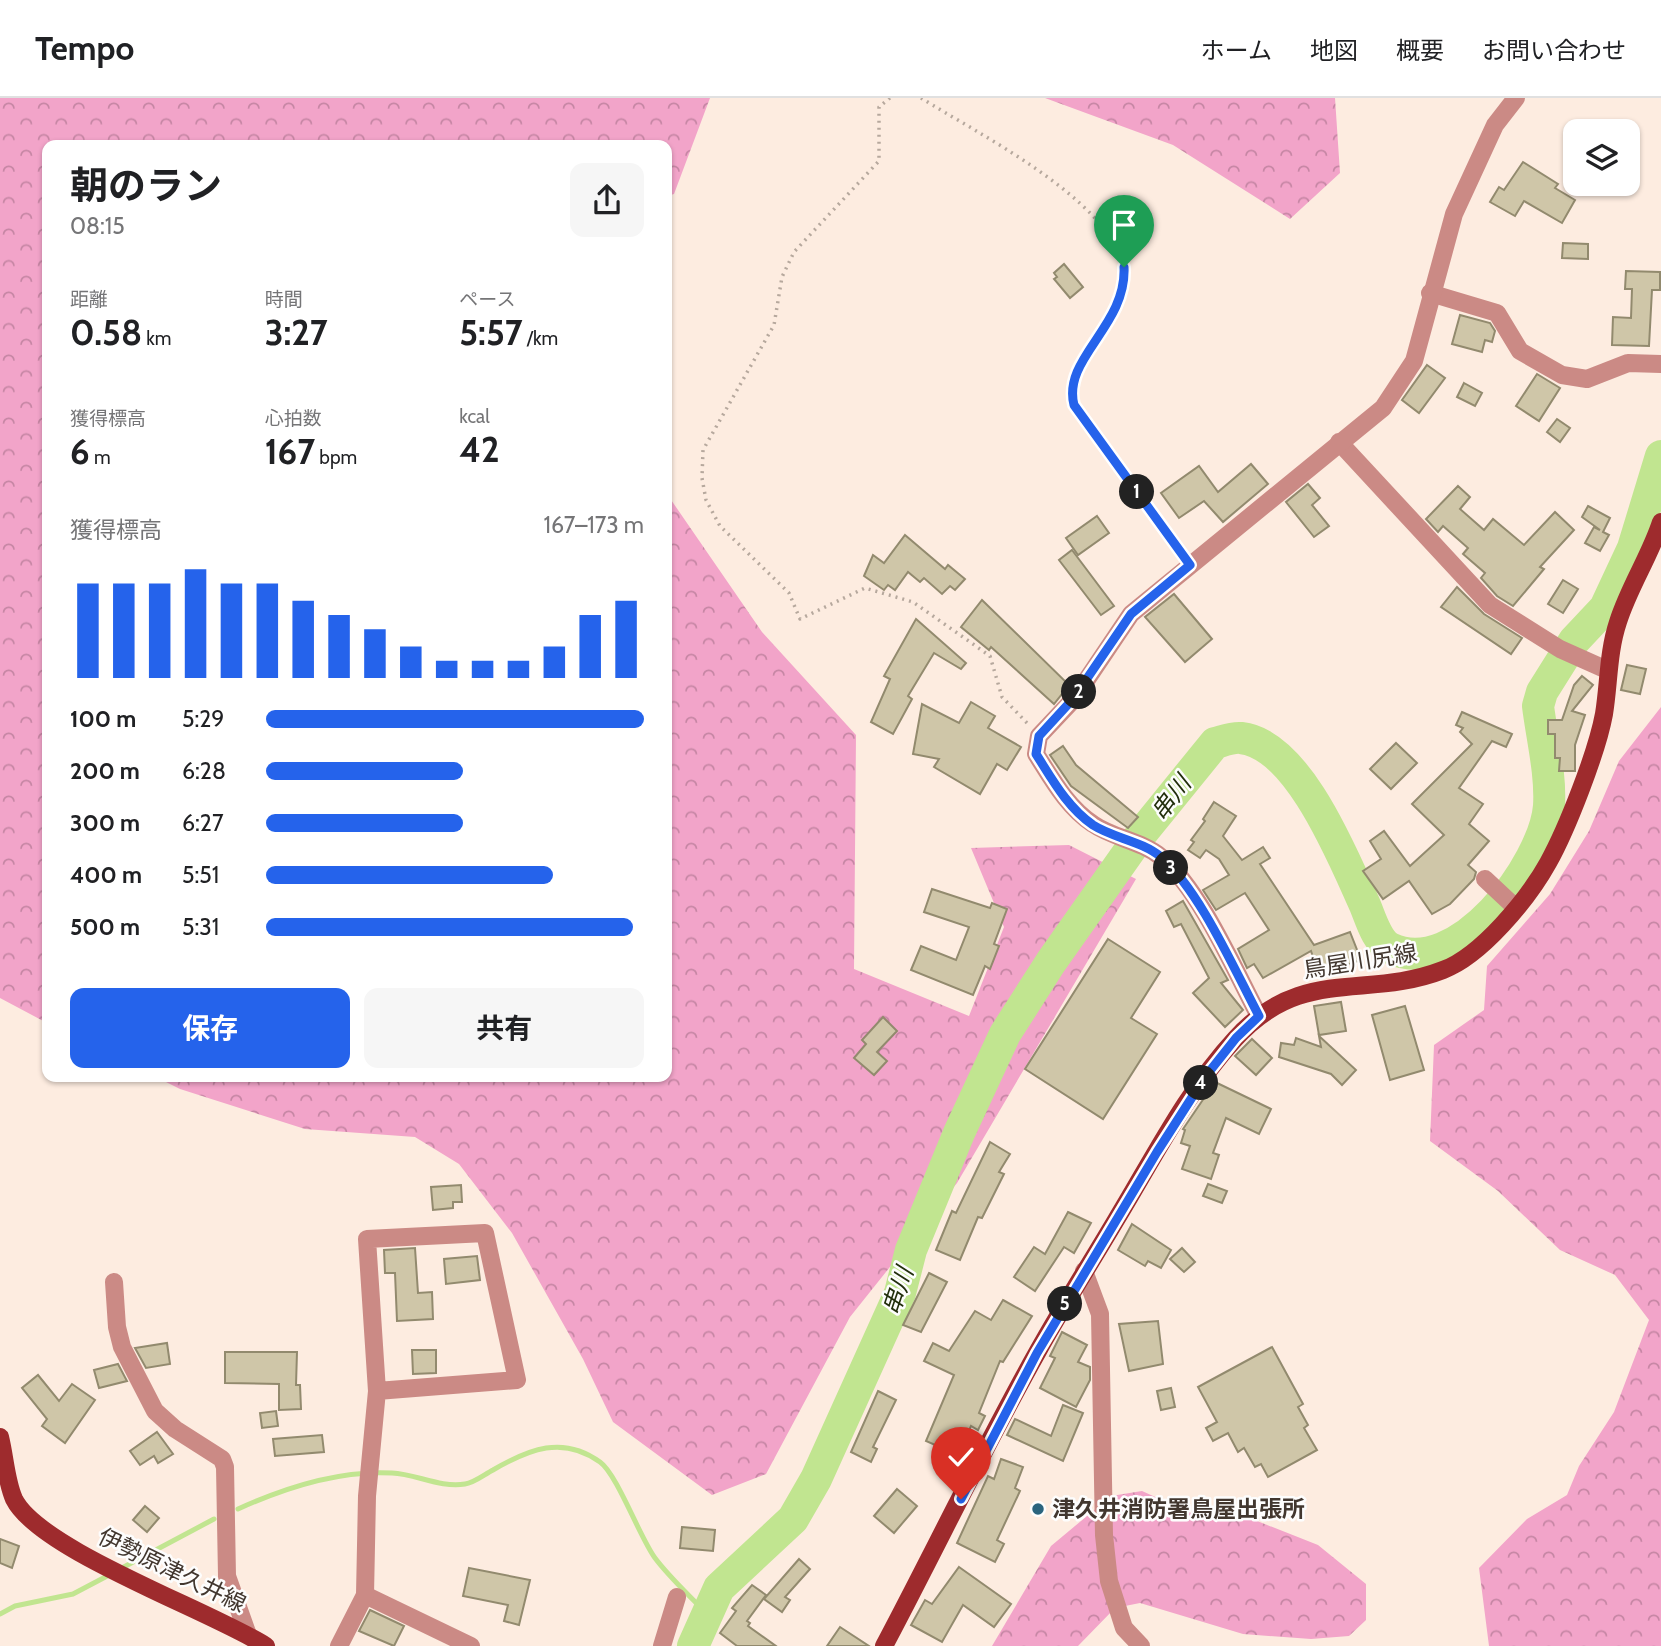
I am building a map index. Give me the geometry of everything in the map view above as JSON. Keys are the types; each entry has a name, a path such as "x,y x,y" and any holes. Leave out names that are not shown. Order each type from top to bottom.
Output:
{"main road":[{"name":"鳥屋川尻線","path":"884,1646 1037,1353 1084,1271 1205,1077 1236,1038 1259,1016 1291,998 1332,986 1413,979 1446,970 1473,951 1548,863 1583,781 1604,715 1607,670 1618,621 1661,522"},
{"name":"伊勢原津久井線","path":"0,1437 14,1499 28,1517 88,1558 248,1635 265,1646"}],"street":[{"path":"1259,1016 1179,876 1159,855 1093,824 1060,793 1036,754 1039,736 1073,699 1131,614 1383,408 1414,361 1430,293 1454,214 1494,125 1516,98"},
{"path":"1430,293 1497,313 1520,352 1562,375 1587,379 1617,366 1658,363"},
{"path":"1339,442 1490,605 1560,649 1607,670"},
{"path":"1485,879 1512,905"},
{"path":"339,1646 365,1595 367,1496 377,1391 367,1239 485,1233 517,1380 377,1391"},
{"path":"1084,1271 1100,1314 1104,1535 1109,1581 1124,1628 1141,1646"},
{"path":"114,1282 117,1327 122,1347 155,1411 175,1429 222,1459 225,1467 227,1576 248,1635"},
{"path":"365,1595 471,1646"},
{"path":"662,1646 677,1597"}],"path":[{"path":"890,98 880,107 879,161 794,252 782,277 774,325 704,450 702,478 706,500 720,526 789,593 800,619 864,588 913,602 990,656 1002,697 1039,736"},
{"path":"921,98 1066,189 1113,241 1124,267 1123,293 1118,306 1073,377 1071,393 1074,405 1190,565"}],"green space":[{"path":"0,98 710,98 672,195 672,140 42,140 42,1020 0,998"},
{"path":"1045,98 1335,98 1340,173 1290,219 1173,145"},
{"path":"672,501 762,632 856,735 854,969 969,1016 1004,927 971,848 1069,845 1136,879 957,1183 850,1317 766,1474 712,1495 613,1422 583,1359 512,1233 459,1164 415,1137 305,1129 180,1089 166,1082 672,1082"},
{"path":"1661,707 1661,1646 1489,1646 1479,1568 1527,1519 1567,1495 1579,1466 1614,1412 1649,1320 1615,1275 1560,1250 1498,1191 1430,1141 1434,1045 1484,1010 1487,966 1550,894 1589,831 1619,761"},
{"path":"1142,1491 1191,1513 1252,1519 1318,1545 1366,1584 1366,1620 1349,1636 1311,1639 1243,1634 1140,1603 1115,1608 1078,1646 992,1646 1051,1546 1111,1496"}],"building":[{"path":"1523,162 1558,184 1555,188 1563,193 1563,196 1575,200 1562,223 1524,201 1515,216 1490,202 1499,187 1504,190"},
{"path":"1563,243 1588,244 1588,259 1562,258"},
{"path":"1064,264 1083,287 1070,298 1054,279 1057,277 1054,273"},
{"path":"1626,271 1660,272 1660,290 1652,290 1649,346 1612,345 1613,317 1631,318 1632,289 1625,289"},
{"path":"1460,315 1490,323 1495,331 1492,342 1485,340 1482,352 1452,344"},
{"path":"1427,365 1445,378 1419,413 1402,400"},
{"path":"1537,374 1560,388 1539,421 1516,406"},
{"path":"1464,383 1482,393 1475,406 1457,397"},
{"path":"1557,419 1570,428 1560,442 1547,432"},
{"path":"1251,464 1268,484 1223,522 1204,501 1179,518 1161,493 1199,466 1218,492"},
{"path":"1308,484 1320,498 1312,505 1329,526 1314,537 1286,502"},
{"path":"1458,486 1470,497 1460,509 1484,530 1493,519 1524,545 1555,512 1574,530 1540,567 1544,569 1513,606 1497,596 1481,578 1485,573 1463,554 1468,548 1443,526 1438,532 1426,519"},
{"path":"1588,506 1610,518 1603,532 1609,535 1600,551 1585,543 1594,527 1600,530 1582,517"},
{"path":"1097,516 1109,533 1078,555 1066,538"},
{"path":"905,535 945,569 948,565 965,579 955,590 950,586 942,594 924,578 920,582 908,572 895,590 888,585 884,590 864,576 873,555 884,563"},
{"path":"1072,550 1114,606 1101,615 1059,560"},
{"path":"1563,580 1578,589 1563,613 1548,604"},
{"path":"1457,587 1484,614 1522,638 1511,654 1441,607"},
{"path":"1174,594 1212,639 1185,662 1145,617"},
{"path":"982,600 1069,685 1054,704 991,647 989,650 961,627"},
{"path":"916,619 966,663 961,669 934,653 908,696 912,699 893,734 871,722 890,679 884,676"},
{"path":"1627,665 1646,669 1640,694 1621,690"},
{"path":"1582,676 1593,685 1572,711 1585,715 1575,745 1575,771 1559,771 1560,758 1555,758 1555,734 1548,734 1548,720 1562,720 1574,685"},
{"path":"971,702 995,716 988,728 1021,747 1007,770 997,764 980,794 934,767 939,759 913,754 922,704 959,723"},
{"path":"1462,712 1512,734 1506,747 1492,741 1459,788 1483,804 1469,824 1489,841 1468,865 1476,872 1474,879 1450,904 1432,914 1409,881 1383,899 1363,871 1381,859 1370,841 1384,831 1410,866 1444,835 1412,804 1472,744 1460,732 1463,728 1456,725"},
{"path":"1396,743 1417,763 1391,789 1370,769"},
{"path":"1063,746 1076,765 1138,817 1128,828 1071,786 1050,755"},
{"path":"1214,802 1236,816 1223,836 1242,860 1263,847 1270,858 1260,864 1314,945 1350,932 1361,960 1319,975 1311,951 1263,978 1254,964 1247,968 1238,949 1269,930 1245,893 1216,910 1203,890 1229,875 1219,859 1206,850 1200,858 1188,850 1194,842 1191,840 1205,821 1203,819"},
{"path":"932,889 990,908 992,903 1007,909 994,944 999,946 990,969 985,966 973,995 911,970 921,946 956,960 969,927 924,912"},
{"path":"1183,901 1228,980 1221,983 1243,1010 1225,1027 1193,993 1209,978 1181,924 1174,927 1166,911"},
{"path":"1108,939 1160,972 1131,1018 1157,1034 1103,1119 1025,1069"},
{"path":"1341,1002 1346,1031 1319,1035 1314,1006"},
{"path":"1405,1006 1424,1070 1390,1080 1372,1015"},
{"path":"883,1017 897,1031 877,1052 887,1061 874,1075 854,1058 866,1044 862,1040"},
{"path":"1319,1036 1356,1070 1342,1085 1331,1074 1279,1057 1281,1043 1294,1045 1296,1038 1321,1047"},
{"path":"1252,1039 1272,1058 1256,1075 1235,1056"},
{"path":"1215,1082 1271,1109 1259,1134 1226,1118 1213,1153 1219,1155 1211,1179 1182,1169 1190,1146 1181,1143 1185,1130 1183,1129"},
{"path":"990,1142 1010,1154 999,1172 1004,1174 982,1218 978,1217 960,1260 936,1250 952,1211 956,1213"},
{"path":"1208,1184 1227,1191 1222,1203 1203,1196"},
{"path":"461,1185 462,1202 453,1202 453,1208 433,1210 431,1187"},
{"path":"1068,1212 1091,1223 1074,1253 1064,1247 1035,1291 1014,1277 1034,1247 1045,1254"},
{"path":"1132,1224 1171,1250 1161,1268 1148,1261 1145,1266 1118,1250"},
{"path":"415,1248 418,1293 432,1292 433,1319 397,1321 395,1273 385,1273 384,1250"},
{"path":"1182,1248 1195,1262 1184,1272 1170,1259"},
{"path":"477,1256 480,1280 446,1284 444,1259"},
{"path":"929,1273 947,1282 921,1332 903,1325"},
{"path":"1003,1300 1032,1316 1003,1362 1000,1361 979,1413 985,1416 978,1430 971,1426 958,1455 926,1441 954,1375 924,1361 933,1343 949,1351 975,1311 991,1320"},
{"path":"1158,1321 1163,1364 1129,1371 1119,1324"},
{"path":"1062,1332 1087,1345 1078,1362 1090,1367 1090,1380 1076,1407 1040,1388 1055,1358 1050,1356"},
{"path":"167,1343 170,1364 146,1368 135,1348"},
{"path":"1272,1347 1303,1404 1298,1407 1308,1425 1304,1428 1317,1450 1268,1477 1261,1464 1255,1467 1244,1448 1238,1452 1228,1433 1213,1441 1206,1428 1217,1422 1198,1387"},
{"path":"412,1350 436,1350 436,1373 413,1374"},
{"path":"225,1352 297,1352 296,1385 300,1385 301,1409 279,1410 279,1384 225,1383"},
{"path":"118,1364 127,1381 99,1388 94,1370"},
{"path":"38,1375 59,1401 72,1384 95,1400 65,1443 42,1426 47,1419 22,1388"},
{"path":"1171,1388 1175,1407 1161,1410 1157,1391"},
{"path":"878,1391 896,1400 873,1447 877,1449 871,1462 851,1452"},
{"path":"1063,1405 1083,1413 1063,1461 1007,1435 1015,1419 1051,1436"},
{"path":"276,1411 278,1426 262,1428 260,1413"},
{"path":"157,1432 173,1454 158,1463 154,1456 140,1465 130,1451"},
{"path":"322,1435 324,1452 275,1456 273,1439"},
{"path":"1001,1459 1023,1467 1015,1488 1020,1491 997,1540 1004,1544 995,1562 957,1543 988,1476 994,1479"},
{"path":"897,1489 917,1506 894,1533 874,1516"},
{"path":"145,1506 159,1518 147,1532 133,1520"},
{"path":"682,1527 715,1530 713,1551 680,1548"},
{"path":"0,1539 19,1546 12,1568 0,1563"},
{"path":"799,1559 810,1569 785,1597 790,1600 782,1612 764,1599"},
{"path":"959,1567 1011,1604 994,1627 963,1605 942,1642 911,1625 925,1600 932,1604"},
{"path":"469,1568 530,1580 519,1625 504,1621 508,1605 463,1596"},
{"path":"752,1585 766,1595 747,1621 750,1623 748,1626 776,1646 737,1646 720,1633 736,1611 732,1608"},
{"path":"370,1610 404,1626 394,1646 359,1631"},
{"path":"840,1627 869,1646 827,1646"}],"waterway":[{"name":"串川","path":"693,1646 719,1588 793,1519 816,1479 900,1293 911,1250 959,1133 1005,1034 1051,962 1142,833 1215,743 1241,738 1262,745 1281,760 1299,781 1331,832 1374,928 1385,945 1416,954 1442,948 1468,933 1493,912 1514,886 1531,858 1543,830 1549,794 1538,706 1542,692 1574,641 1605,608 1633,548 1661,456"},
{"path":"238,1509 293,1488 353,1474 392,1473 437,1483 465,1484 533,1451 559,1447 573,1449 600,1462 607,1469 655,1558 706,1613"},
{"path":"120,1569 214,1519"},
{"path":"0,1614 15,1606 73,1594 111,1574"}],"place":[{"name":"津久井消防署鳥屋出張所","path":"1038,1509"}],"route":[{"path":"961,1499 1037,1353 1157,1152 1205,1077 1236,1038 1259,1016 1217,937 1179,876 1159,855 1093,824 1060,793 1036,754 1039,736 1073,699 1131,614 1190,565 1074,405 1071,393 1073,377 1118,306 1123,293 1124,267"}]}
